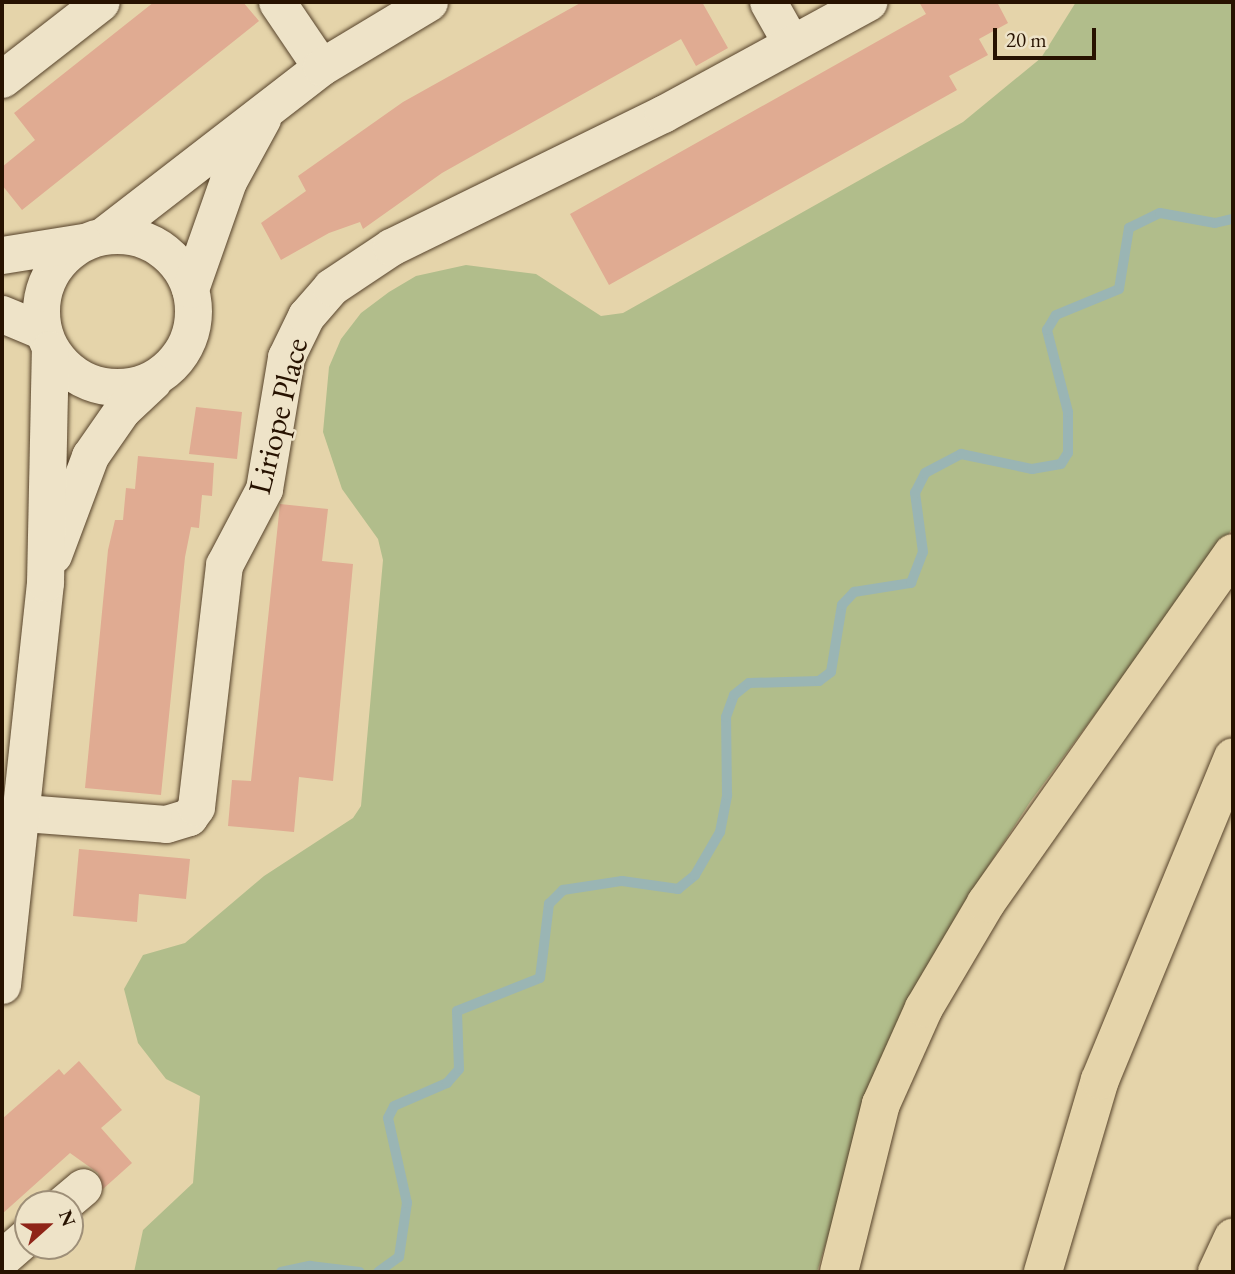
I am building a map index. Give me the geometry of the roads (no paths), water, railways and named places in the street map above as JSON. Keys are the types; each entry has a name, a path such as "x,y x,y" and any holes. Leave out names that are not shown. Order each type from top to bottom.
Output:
{"highway":[{"path":"839,1272 881,1104 924,1008 986,903 1233,553"},
{"path":"1043,1272 1100,1080 1233,757"},
{"path":"1217,1272 1233,1237"}],"street":[{"path":"2,79 101,2"},
{"path":"277,2 321,67"},
{"path":"2,985 24,813 45,583 48,279 94,238 321,67 429,2"},
{"path":"768,2 791,43"},
{"name":"Liriope Place","path":"24,813 166,824 189,817 196,807 224,565 264,489 286,358 306,316 331,287 391,247 663,114 868,2"},
{"path":"45,583 90,456 122,410 156,378 188,339 190,289 228,181 269,105"},
{"path":"2,255 94,238 147,240 181,269 190,289"},
{"path":"2,314 46,340 77,377 96,386 117,388 156,378"}],"waterway":[{"path":"378,1272 399,1257 407,1203 388,1118 394,1106 447,1083 459,1069 457,1011 540,978 549,904 563,890 622,881 678,889 695,875 720,832 727,795 726,717 734,695 749,683 819,681 831,672 842,605 854,592 911,583 923,552 915,493 925,473 961,454 1032,469 1061,464 1068,453 1068,412 1047,330 1056,315 1119,289 1129,228 1160,213 1215,223 1233,219"},
{"path":"281,1272 310,1266 360,1272"}]}
